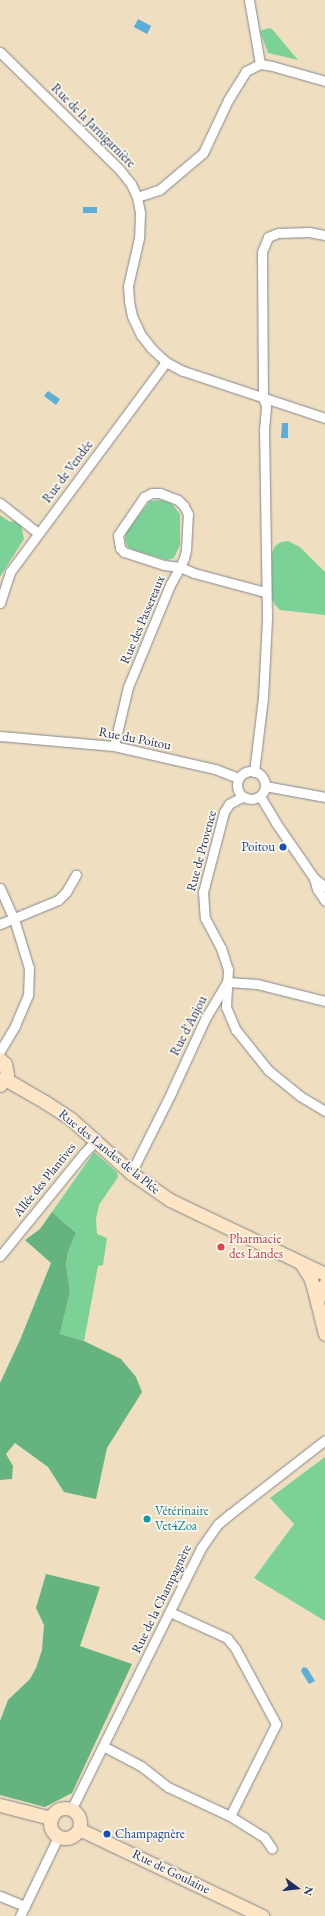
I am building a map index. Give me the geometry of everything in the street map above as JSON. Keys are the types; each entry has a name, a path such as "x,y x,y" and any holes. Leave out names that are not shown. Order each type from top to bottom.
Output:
{"street":[{"path":"249,0 260,64"},
{"name":"Rue de la Jarnigarnière","path":"0,52 119,169 131,184 137,197 140,213 140,226 128,286 129,301 132,316 141,334 151,348 166,362 188,373 325,418"},
{"path":"137,197 159,190 203,153 228,100 246,71 260,64 325,81"},
{"path":"254,772 261,728 266,660 264,430 266,405 264,398 262,252 268,237 278,233 309,232 325,236"},
{"name":"Rue de Vendée","path":"0,603 10,572 166,362"},
{"path":"152,493 160,493 178,500 184,506 188,514 186,550 180,568 164,565 132,555 120,548 118,535 122,528 144,497 152,493"},
{"path":"0,503 38,534"},
{"name":"Rue des Passereaux","path":"114,746 128,687 170,585 180,568 265,592"},
{"name":"Rue du Poitou","path":"0,736 114,746 215,769 238,778"},
{"path":"245,772 254,772 262,777 265,786 260,796 252,800 242,797 236,787 238,778 245,772"},
{"path":"265,786 325,797"},
{"path":"260,796 276,823 314,878 325,887"},
{"name":"Rue de Provence","path":"242,797 229,804 224,812 203,892 205,918 224,955 228,969 226,1007 236,1030 268,1070 300,1096 325,1111"},
{"path":"0,924 58,900 66,892 76,875"},
{"path":"314,878 316,889 325,901"},
{"path":"0,888 14,919 29,968 28,995 15,1026 0,1051"},
{"path":"227,982 257,984 325,1002"},
{"name":"Rue d'Anjou","path":"131,1173 168,1100 205,1018 227,982"},
{"path":"0,1059 7,1069 3,1082"},
{"name":"Rue des Landes de la Plée","path":"3,1082 45,1102 96,1140 131,1173 170,1200 325,1274"},
{"name":"Allée des Plantives","path":"0,1256 96,1140"},
{"path":"301,1263 311,1279 325,1334"},
{"path":"317,1302 320,1291 325,1284"},
{"name":"Rue de la Champagnère","path":"71,1810 201,1548 218,1524 325,1440"},
{"path":"170,1612 227,1638 235,1648 276,1724 230,1816"},
{"path":"103,1746 141,1766 168,1787 230,1816 264,1837 272,1849"},
{"path":"0,1805 51,1818"},
{"path":"67,1808 71,1810 78,1816 79,1829 68,1838 58,1837 52,1831 51,1818 57,1810 67,1808"},
{"name":"Rue de Goulaine","path":"79,1829 245,1912 262,1916"},
{"path":"20,1916 58,1837"},
{"path":"0,1896 25,1906"}],"green space":[{"path":"269,28 272,29 298,60 268,53 260,31"},
{"path":"161,500 172,504 180,514 180,545 174,558 167,560 134,550 128,547 125,540 126,532 150,501"},
{"path":"0,515 10,522 14,521 21,525 24,539 0,577"},
{"path":"288,541 300,547 325,572 325,615 280,610 275,605 272,598 272,553 275,546 281,542"},
{"path":"94,1152 117,1172 118,1177 99,1205 96,1219 97,1234 107,1238 103,1265 98,1266 84,1341 60,1334 70,1291 66,1266 68,1252 76,1233 52,1212"},
{"path":"52,1212 76,1233 68,1252 66,1265 70,1291 60,1334 84,1341 121,1359 136,1377 142,1392 107,1448 96,1499 64,1492 48,1467 15,1443 6,1454 13,1466 12,1479 0,1480 0,1383 20,1340 51,1263 25,1240 40,1229"},
{"path":"325,1457 325,1621 254,1578 294,1524 270,1498"},
{"path":"46,1574 100,1587 80,1646 132,1664 72,1793 45,1807 0,1795 0,1721 8,1700 30,1679 36,1668 42,1650 44,1625 36,1608"}],"water":[{"path":"138,19 151,26 147,34 134,27"},
{"path":"83,207 97,207 97,213 83,213"},
{"path":"48,391 60,399 56,405 44,396"},
{"path":"282,423 288,423 288,438 281,438"},
{"path":"303,1667 307,1668 315,1681 309,1684 301,1671"}],"place":[{"name":"Poitou","path":"283,847"},
{"name":"Pharmacie des Landes","path":"221,1247"},
{"name":"Vétérinaire Vet4Zoa","path":"147,1519"},
{"name":"Champagnère","path":"107,1834"}]}
